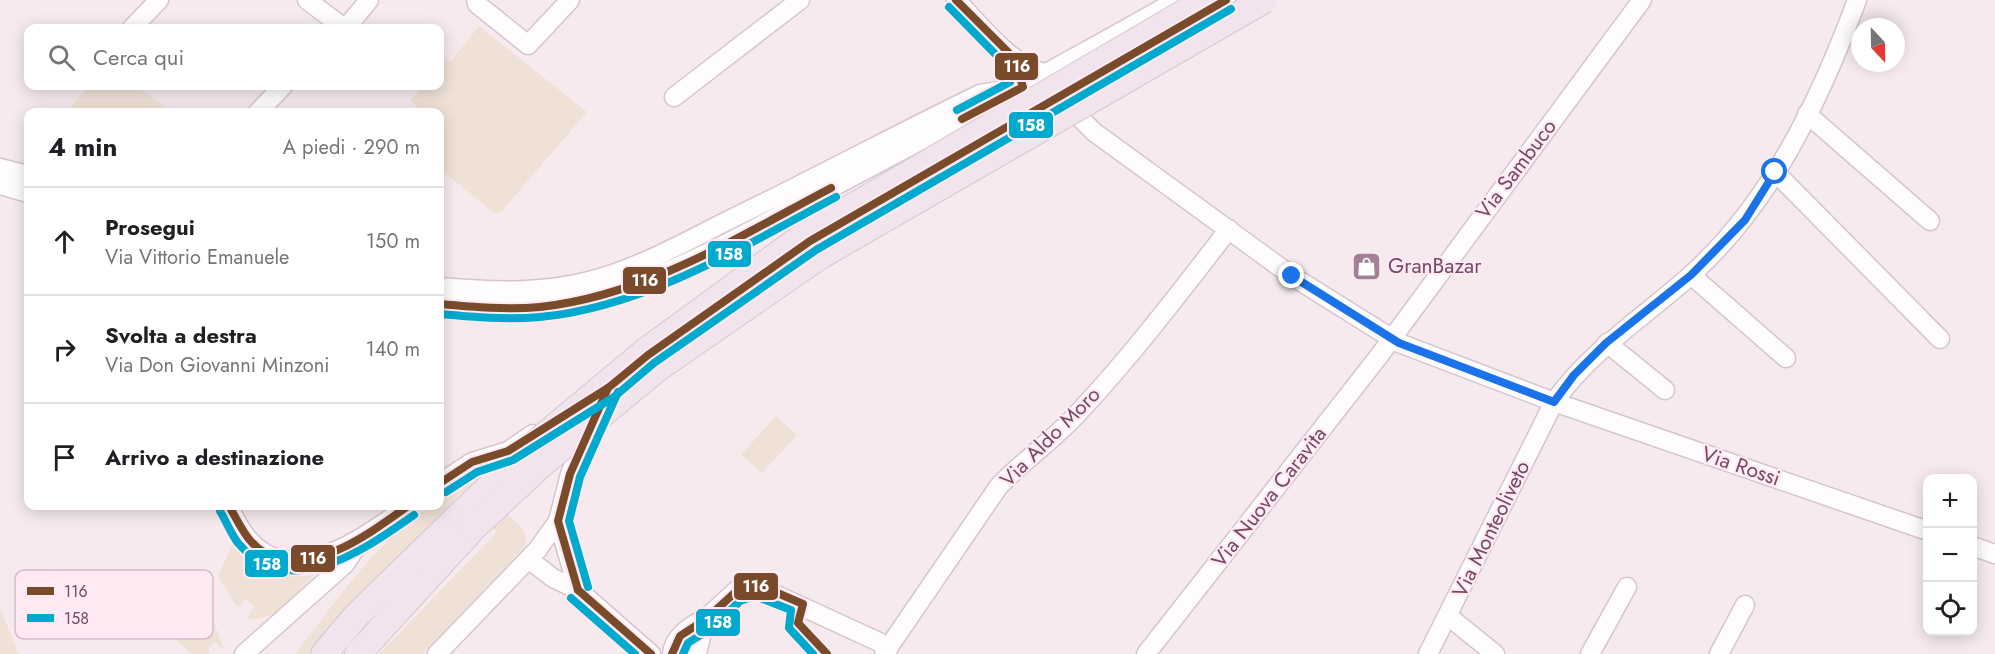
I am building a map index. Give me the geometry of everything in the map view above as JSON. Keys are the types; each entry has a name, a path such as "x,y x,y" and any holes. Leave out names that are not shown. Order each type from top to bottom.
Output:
{"highway":[{"path":"358,654 467,521 539,440 646,350 806,234 1206,0"},
{"path":"324,654 356,616 467,521 543,463 658,368 820,256 1263,0"}],"street":[{"path":"136,24 159,0"},
{"path":"307,0 340,24"},
{"path":"348,24 369,0"},
{"path":"476,0 477,4 528,45 570,0"},
{"path":"674,97 800,0"},
{"path":"956,0 1014,57 1030,68 1048,74"},
{"path":"444,304 516,308 552,305 595,296 684,263 1048,74 1177,0"},
{"path":"444,480 472,462 508,451 608,388 648,355 810,242 1064,100 1227,0"},
{"name":"Via Sambuco","path":"1390,338 1642,0"},
{"name":"Via Monteoliveto","path":"1428,654 1554,402 1574,375 1606,343 1691,275 1745,220 1807,114 1840,44 1857,0"},
{"path":"1014,57 1023,87"},
{"path":"444,287 514,291 549,288 624,270 710,230 980,94 1023,87"},
{"path":"262,108 279,90"},
{"name":"Via Rossi","path":"1064,100 1094,132 1292,276 1390,338 1554,402 1923,529"},
{"path":"1807,114 1930,221"},
{"path":"0,168 24,174"},
{"path":"1775,172 1940,339"},
{"path":"0,185 24,192"},
{"name":"Via Aldo Moro","path":"886,652 999,486 1018,465 1078,413 1138,346 1229,230"},
{"path":"1691,275 1786,358"},
{"name":"Via Nuova Caravita","path":"1146,654 1379,356 1390,338"},
{"path":"1606,343 1665,390"},
{"path":"437,654 549,536 558,520 570,474 608,388"},
{"path":"231,510 235,521 248,539 264,552 279,559 296,560 325,557 360,540 402,510"},
{"path":"558,520 578,590"},
{"path":"244,654 345,564 360,540"},
{"path":"1977,548 1995,554"},
{"path":"525,563 531,561 553,578 578,590 651,654"},
{"path":"672,654 676,641 692,625 705,619 737,590 755,585 879,642 886,652"},
{"path":"1590,654 1627,587"},
{"path":"1719,654 1745,605"},
{"path":"1448,616 1494,654"},
{"path":"697,654 705,619"}],"shaded area":[{"path":"479,26 587,112 501,212 494,213 444,172 444,108 419,108 410,101 419,90 444,90 444,58 450,62"},
{"path":"86,90 142,90 167,108 70,108"},
{"path":"776,416 797,435 762,473 741,455"},
{"path":"470,475 521,527 526,537 525,546 423,654 379,654 497,532 461,493 385,572 312,654 295,654 342,593 384,544 424,511 444,510 444,496"},
{"path":"233,544 271,569 291,574 316,573 276,612 257,619 247,618 254,607 246,599 238,608 218,576"},
{"path":"0,608 19,654 0,654"},
{"path":"213,620 224,650 215,642 208,649 210,654 192,654 177,641 180,639 213,639"}],"transit line":[{"name":"116","path":"956,0 1014,58 1023,87 962,119"},
{"name":"116","path":"444,480 472,462 508,451 608,388 648,355 810,241 1226,0"},
{"name":"158","path":"949,7 1005,64 1010,82 957,110"},
{"name":"158","path":"446,492 477,472 513,460 614,397 654,363 816,250 1231,9"},
{"name":"116","path":"444,304 528,308 579,301 617,291 727,244 831,188"},
{"name":"158","path":"444,314 528,318 579,311 618,301 693,272 836,197"},
{"name":"116","path":"578,590 558,521 570,474 608,388"},
{"name":"158","path":"588,587 569,521 580,477 618,392"},
{"name":"116","path":"231,510 244,532 259,549 282,560 301,561 340,549 377,528 402,510"},
{"name":"158","path":"220,511 238,543 258,561 281,569 304,570 327,565 350,555 414,515"},
{"name":"116","path":"672,654 680,636 706,619 740,588 761,586 803,604 798,623 827,654"},
{"name":"116","path":"578,590 651,654"},
{"name":"158","path":"683,654 688,643 713,627 740,601 755,596 791,610 789,628 813,654"},
{"name":"158","path":"571,598 635,654"}],"place":[{"name":"GranBazar","path":"1367,266"}],"route":[{"path":"1292,276 1399,343 1554,402 1574,375 1606,343 1691,275 1745,220 1775,172"}]}
